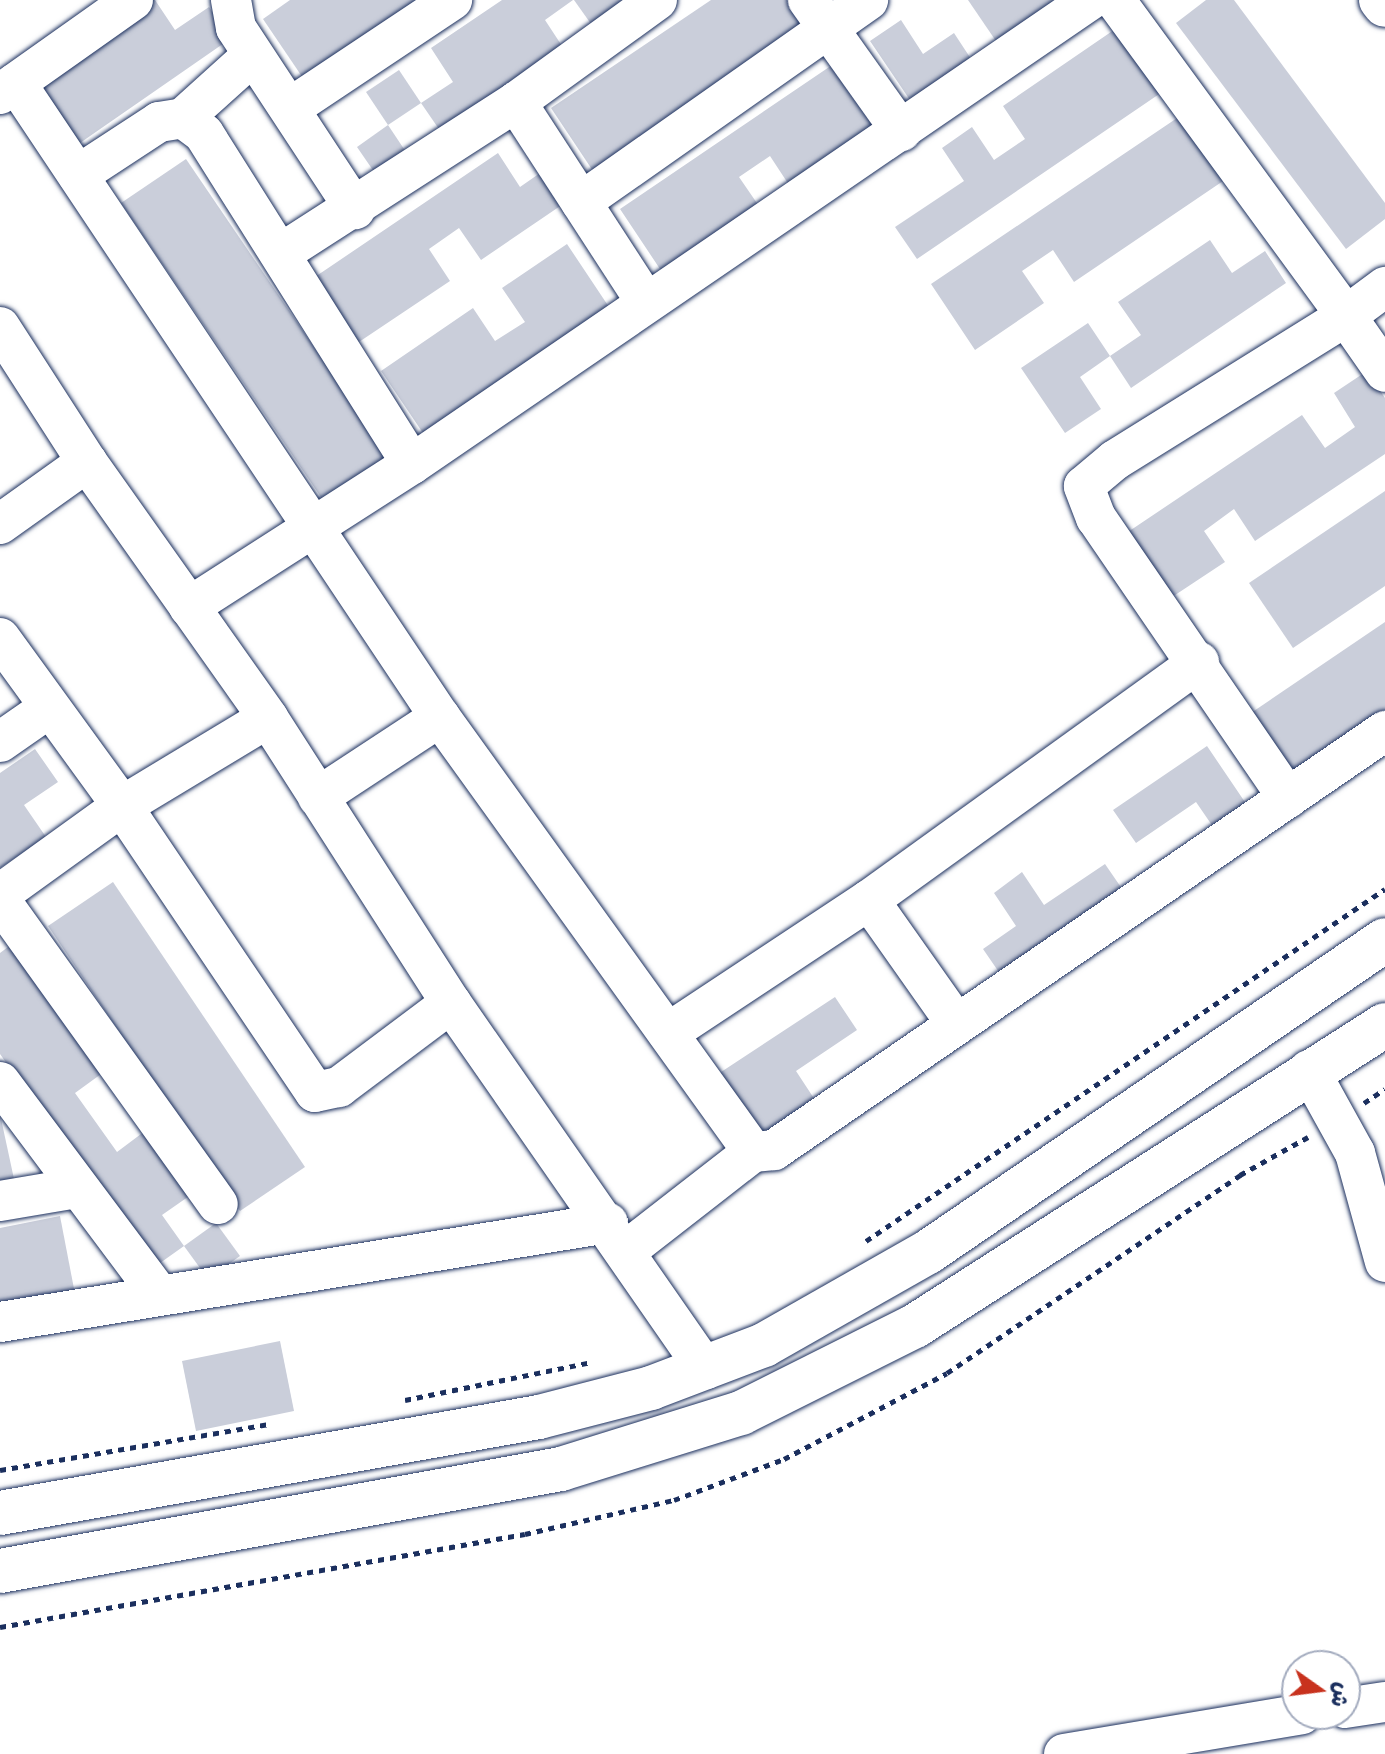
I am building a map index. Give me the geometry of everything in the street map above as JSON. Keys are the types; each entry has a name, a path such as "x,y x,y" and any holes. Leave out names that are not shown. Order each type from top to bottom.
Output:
{"main road":[{"path":"1381,0 1385,5"},
{"path":"0,1513 539,1417 705,1369 820,1317 896,1273 1385,940"},
{"path":"0,1571 561,1469 726,1419 798,1388 915,1326 1309,1070 1385,1025"}],"street":[{"path":"133,0 8,89 78,175 316,527 440,717 753,1152"},
{"path":"231,0 232,19 253,55 355,209"},
{"path":"290,108 452,0"},
{"path":"283,252 355,209 516,102 657,0"},
{"path":"581,202 818,14 868,0"},
{"path":"189,607 412,464 1090,0"},
{"path":"1115,0 1385,372"},
{"path":"818,14 901,131"},
{"path":"78,175 159,122 183,118 253,55"},
{"path":"516,102 646,302"},
{"path":"183,118 204,134 283,252 412,464"},
{"path":"1288,798 1199,662 1096,518 1084,486 1115,460 1346,316 1385,287"},
{"path":"0,327 87,462 268,718 451,1003 618,1236 705,1369"},
{"path":"0,524 87,462"},
{"path":"0,638 122,806 315,1092 339,1087 451,1003"},
{"path":"668,1033 869,900 1199,662"},
{"path":"0,742 49,708"},
{"path":"318,797 440,717"},
{"path":"0,894 122,806 268,718"},
{"path":"0,1322 157,1292 618,1236 753,1152 774,1150 955,1022 1385,731"},
{"path":"0,900 218,1204"},
{"path":"869,900 955,1022"},
{"path":"1309,1070 1355,1153 1385,1262"},
{"path":"0,1082 157,1292"},
{"path":"0,1201 77,1188"},
{"path":"1361,1706 1385,1702"},
{"path":"1064,1754 1281,1729"}],"path":[{"path":"864,1243 1385,889"},
{"path":"400,1401 607,1359"},
{"path":"0,1470 281,1422"}],"building":[{"path":"148,0 155,0 175,30 209,7 230,39 80,143 36,78"},
{"path":"290,0 430,0 307,84 263,19"},
{"path":"502,0 573,0 545,20 566,52 443,135 421,103 453,82 431,48"},
{"path":"574,0 642,0 596,31"},
{"path":"711,0 801,0 817,23 595,174 551,108"},
{"path":"968,0 1068,0 1000,47"},
{"path":"1206,0 1234,0 1385,203 1385,219 1346,249 1176,23"},
{"path":"901,20 923,54 954,33 975,65 914,106 870,41"},
{"path":"1127,21 1171,86 917,259 895,227 964,181 942,148 972,127 994,160 1025,139 1003,106"},
{"path":"841,59 885,124 791,188 770,156 739,177 761,209 664,275 620,209"},
{"path":"399,70 421,103 388,125 366,92"},
{"path":"1186,112 1229,177 1074,282 1053,250 1022,271 1044,303 975,350 931,284"},
{"path":"388,125 410,158 379,179 357,147"},
{"path":"498,153 520,187 553,164 575,196 481,260 459,228 429,249 450,281 353,346 309,281"},
{"path":"186,159 392,462 327,506 121,203"},
{"path":"1210,240 1232,273 1265,251 1286,283 1131,388 1110,356 1141,335 1118,302"},
{"path":"567,244 611,310 425,436 381,371 473,308 495,341 525,322 502,288"},
{"path":"1088,323 1110,356 1080,377 1101,409 1065,433 1021,368"},
{"path":"1367,371 1385,398 1385,454 1255,541 1234,509 1204,531 1225,562 1160,605 1116,540 1302,415 1325,448 1355,427 1334,393"},
{"path":"1385,491 1385,586 1293,648 1249,583"},
{"path":"1385,622 1385,717 1289,783 1245,717"},
{"path":"1207,746 1251,811 1218,834 1196,802 1136,843 1113,810"},
{"path":"35,749 58,782 24,805 46,837 0,868 0,773"},
{"path":"1105,864 1127,896 1005,981 983,949 1016,926 994,893 1022,872 1044,905"},
{"path":"113,882 305,1167 240,1211 48,926"},
{"path":"16,941 108,1069 75,1093 117,1152 149,1128 195,1192 162,1215 184,1246 153,1268 0,1054 0,953"},
{"path":"835,997 857,1030 796,1071 817,1103 763,1139 718,1074"},
{"path":"0,1114 14,1179 0,1182"},
{"path":"60,1216 75,1294 0,1309 0,1228"},
{"path":"216,1223 240,1256 208,1279 184,1246"},
{"path":"280,1341 294,1411 196,1431 182,1361"}]}
